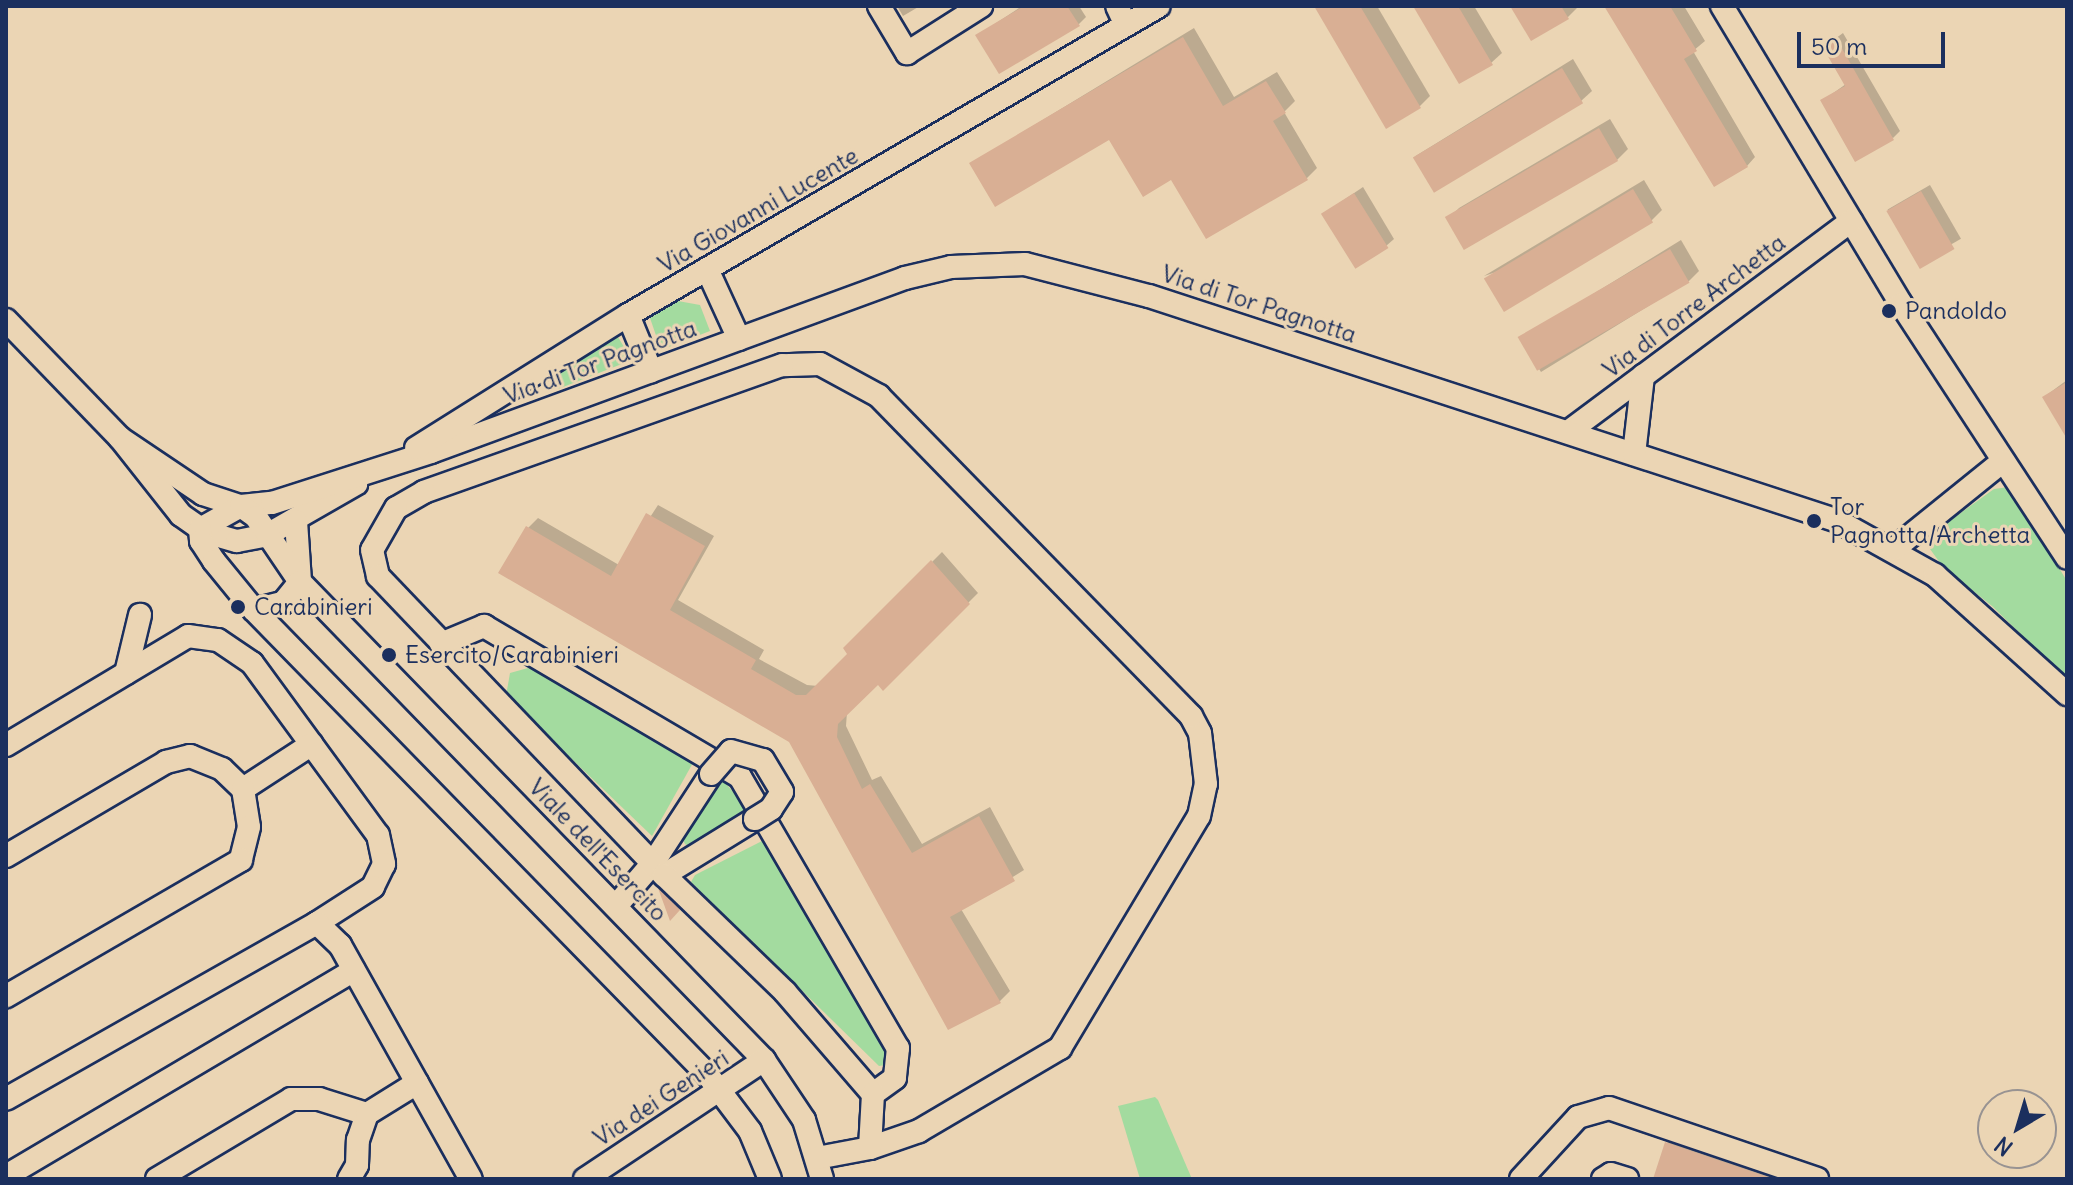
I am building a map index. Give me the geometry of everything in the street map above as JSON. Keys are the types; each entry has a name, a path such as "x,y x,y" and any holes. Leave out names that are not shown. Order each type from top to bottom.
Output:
{"street":[{"path":"879,6 907,53 981,6"},
{"name":"Via Giovanni Lucente","path":"388,466 628,315 1122,16 1159,6"},
{"path":"1722,6 1851,221 2067,558"},
{"name":"Via di Torre Archetta","path":"1568,432 1851,221"},
{"name":"Via di Tor Pagnotta","path":"120,438 192,489 241,506 279,502 388,466 924,273 1025,264 1121,287 1838,521 1894,549 1947,585 2067,694"},
{"path":"707,269 739,339"},
{"path":"628,315 651,371"},
{"name":"Via di Tor Pagnotta","path":"6,320 120,438 173,507 200,529 233,540 267,535 388,466"},
{"path":"820,1169 919,1131 1060,1048 1072,1034 1199,816 1206,784 1205,753 1191,716 879,396 820,364 782,365 424,492 396,508 372,550 378,576 659,869 785,992 873,1094 870,1148"},
{"path":"1634,454 1643,376"},
{"path":"1894,549 2003,461"},
{"path":"241,506 200,529 201,541 214,561 254,610 721,1091 750,1131 770,1179"},
{"name":"Viale dell'Esercito","path":"241,506 267,535 300,582 764,1060 800,1112 820,1169"},
{"path":"254,610 283,603 300,582 296,521"},
{"path":"126,673 140,615"},
{"path":"441,644 484,626 740,777 898,1048 895,1078 873,1094"},
{"path":"6,745 188,636 218,640 252,663 378,835 384,864 373,887 317,923 6,1099"},
{"path":"243,789 312,744"},
{"path":"616,906 659,869 771,809 782,792 763,760 731,751 711,774 659,869"},
{"path":"6,856 166,762 190,756 222,769 243,789 249,827 241,860 6,996"},
{"path":"317,923 335,936 471,1179"},
{"path":"6,1176 354,970"},
{"name":"Via dei Genieri","path":"585,1179 764,1060"},
{"path":"349,1179 357,1165 358,1140 367,1114 417,1083"},
{"path":"157,1179 291,1099 319,1099 367,1114"},
{"path":"1521,1179 1578,1117 1609,1108 1817,1179"},
{"path":"1603,1179 1611,1174 1627,1179"}],"green space":[{"path":"678,301 700,305 710,331 661,350 650,318"},
{"path":"618,337 632,360 558,389 551,384 553,377"},
{"path":"2009,487 2067,581 2067,679 1992,606 1943,567 1930,549 1937,530 1994,489"},
{"path":"528,668 554,677 694,761 652,836 506,696 510,673"},
{"path":"723,780 751,813 690,847 682,838"},
{"path":"768,838 887,1051 885,1065 879,1066 691,882 695,875"},
{"path":"1155,1097 1192,1179 1140,1179 1118,1106"}],"building":[{"path":"1024,6 1067,6 1080,26 999,74 975,35"},
{"path":"1314,6 1360,6 1421,108 1386,129"},
{"path":"1413,6 1458,6 1493,65 1459,84"},
{"path":"1510,6 1561,6 1569,19 1531,41"},
{"path":"1604,6 1670,6 1697,51 1684,59 1748,167 1714,187"},
{"path":"1183,37 1223,106 1266,81 1286,113 1273,121 1308,180 1206,239 1171,180 1143,197 1109,140 995,207 969,163"},
{"path":"1836,38 1894,140 1855,162 1820,100 1845,86 1822,46"},
{"path":"1562,68 1583,103 1434,193 1413,158"},
{"path":"1599,128 1618,161 1464,250 1445,217"},
{"path":"1633,189 1653,222 1504,312 1484,279"},
{"path":"1921,191 1954,249 1920,269 1886,211"},
{"path":"1354,193 1388,248 1355,269 1321,214"},
{"path":"1670,249 1690,283 1537,371 1518,337"},
{"path":"2067,382 2067,439 2042,397"},
{"path":"646,513 705,546 670,610 756,660 751,669 796,695 806,695 847,654 843,648 931,560 970,604 883,691 878,685 838,724 837,737 862,789 870,784 912,853 979,816 1015,881 950,917 1001,1003 948,1030 789,742 498,573 526,526 611,576"},
{"path":"658,888 680,910 670,921"},
{"path":"1665,1142 1774,1179 1653,1179"}],"place":[{"name":"Pandoldo","path":"1889,311"},
{"name":"Tor Pagnotta/Archetta","path":"1814,521"},
{"name":"Carabinieri","path":"238,607"},
{"name":"Esercito/Carabinieri","path":"389,655"}]}
